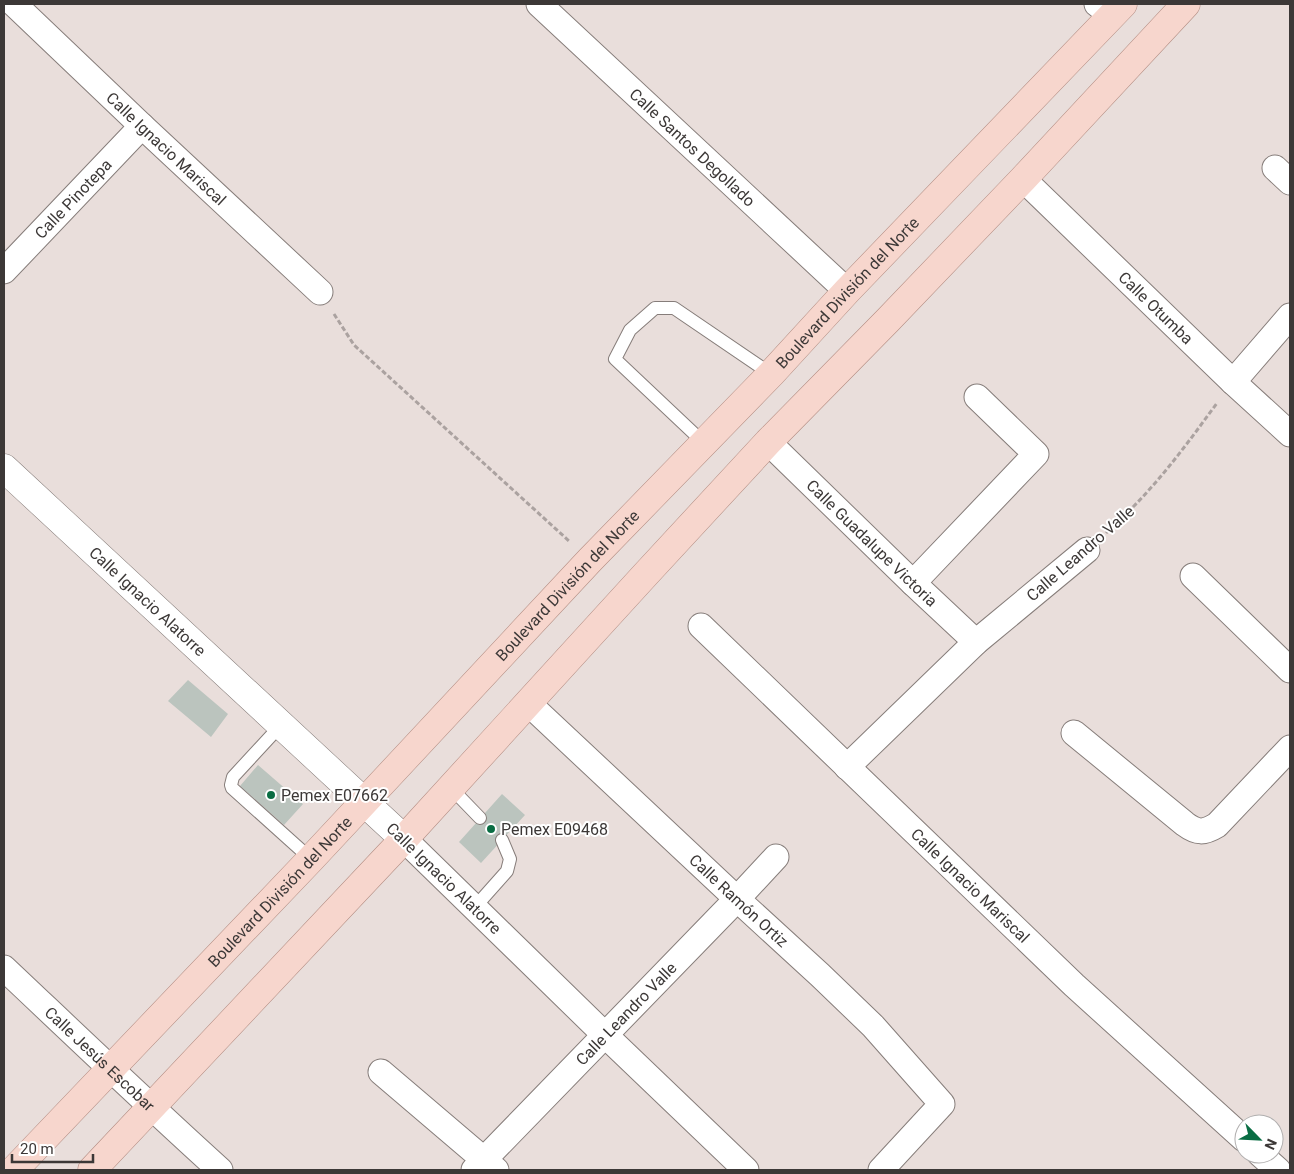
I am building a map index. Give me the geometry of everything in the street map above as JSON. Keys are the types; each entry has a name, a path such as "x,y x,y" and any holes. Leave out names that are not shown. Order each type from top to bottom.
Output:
{"main road":[{"path":"92,1170 404,839 768,442 888,320 1186,4"},
{"name":"Boulevard División del Norte","path":"14,1170 311,859 590,560 771,374 1110,8"}],"street":[{"name":"Calle Ignacio Mariscal","path":"14,4 320,292"},
{"name":"Calle Santos Degollado","path":"539,4 847,291"},
{"name":"Calle Pinotepa","path":"4,271 142,126"},
{"name":"Calle Otumba","path":"1023,178 1233,382 1290,434"},
{"path":"1233,382 1290,316"},
{"path":"913,583 1036,454 977,398"},
{"name":"Calle Guadalupe Victoria","path":"768,442 976,642"},
{"name":"Calle Ignacio Alatorre","path":"4,468 404,839 746,1170"},
{"name":"Calle Leandro Valle","path":"847,767 976,642 1087,550"},
{"path":"1193,576 1290,670"},
{"name":"Calle Ignacio Mariscal","path":"701,626 1074,985 1234,1130"},
{"name":"Calle Ramón Ortiz","path":"528,703 820,974 872,1026 942,1104 881,1170"},
{"path":"1074,733 1185,824 1198,831 1209,830 1217,825 1290,748"},
{"name":"Calle Leandro Valle","path":"485,1167 605,1035 776,857"},
{"name":"Calle Jesús Escobar","path":"4,968 220,1170"},
{"path":"381,1072 485,1167"}],"lane":[{"path":"704,443 615,359 630,330 656,308 674,308 771,374"},
{"path":"281,725 233,777 231,785 232,788 311,859"},
{"path":"451,788 480,818"},
{"path":"475,907 507,870 510,859 502,840"}],"path":[{"path":"320,292 354,345 590,560"},
{"name":"Calle Leandro Valle","path":"1087,550 1131,510 1155,483 1233,382"}],"building":[{"path":"188,680 228,714 211,737 168,701"},
{"name":"Pemex E07662","path":"258,765 303,804 284,825 240,786"},
{"name":"Pemex E09468","path":"502,794 525,815 481,863 459,842"}],"place":[{"name":"Pemex E07662","path":"271,795"},
{"name":"Pemex E09468","path":"491,829"}]}
